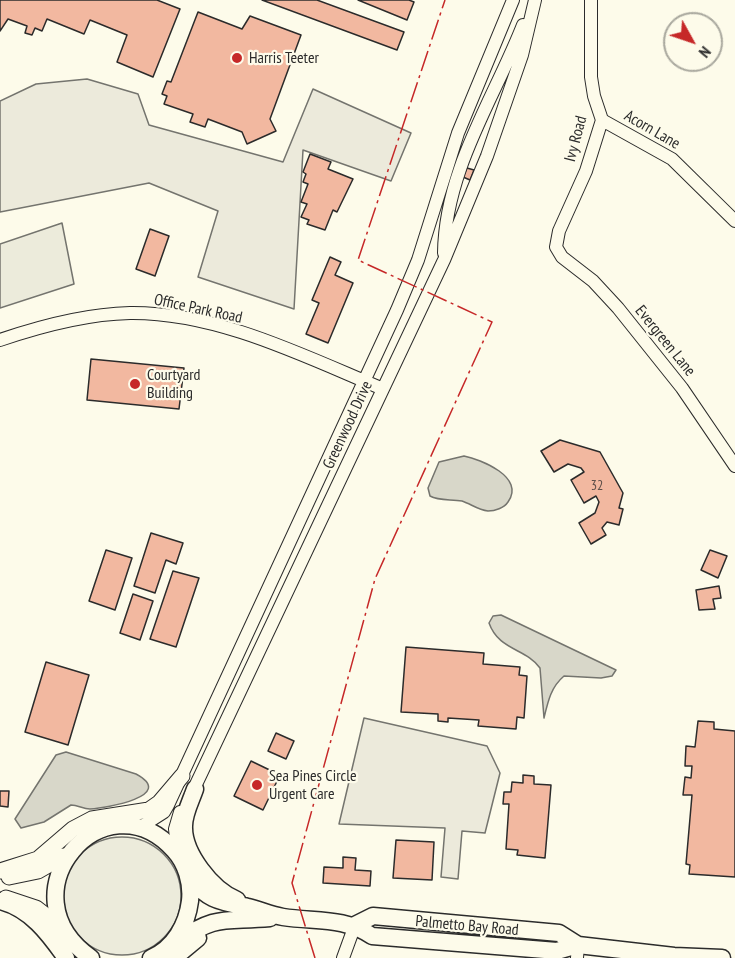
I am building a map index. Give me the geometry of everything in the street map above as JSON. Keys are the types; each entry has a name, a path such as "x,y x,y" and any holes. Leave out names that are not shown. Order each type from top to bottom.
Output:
{"highway":[{"path":"195,789 184,826 189,846 200,867 217,887 230,897 282,917"},
{"path":"73,954 53,912 51,891 57,867 64,856 86,835 109,826 139,828 165,841 178,855 188,877 191,895 188,913 172,952"},
{"path":"188,877 207,895 228,906 247,907 282,917"},
{"path":"0,899 32,916 73,954 91,958"},
{"path":"151,958 172,952 200,925 217,920 282,917"},
{"name":"Palmetto Bay Road","path":"282,917 355,925 372,936 557,951 722,958"}],"main road":[{"path":"0,871 38,859 73,829 92,819 149,810 159,803 182,776"},
{"path":"0,877 21,876 38,871 64,856"},
{"path":"0,899 20,901 36,908 58,925"}],"street":[{"name":"Greenwood Drive","path":"139,828 164,812 364,381 418,260 458,133 513,0"},
{"name":"Greenwood Drive","path":"444,260 448,214 460,170 534,0"},
{"name":"Greenwood Drive","path":"178,855 177,819 195,789 444,260 488,156 522,55 534,0"},
{"name":"Ivy Road","path":"556,247 559,231 586,171 602,120 591,78 591,0"},
{"name":"Acorn Lane","path":"602,120 672,159 735,221"},
{"name":"Evergreen Lane","path":"556,247 562,257 593,281 612,301 682,388 735,466"},
{"name":"Office Park Road","path":"0,340 101,315 160,315 246,335 383,389"},
{"path":"343,958 355,925"}],"shaded area":[{"path":"87,79 138,94 149,125 283,162 313,89 411,133 391,181 303,150 294,309 198,277 218,211 149,183 0,212 0,101 36,84"},
{"path":"62,223 74,284 0,308 0,244"},
{"path":"464,456 490,465 506,477 511,485 512,493 504,506 488,511 462,501 430,496 428,488 439,462"},
{"path":"501,615 616,670 612,676 601,678 564,676 553,690 544,718 540,668 528,656 506,644 493,632 489,623 493,616"},
{"path":"364,718 487,746 500,773 485,833 462,831 458,879 441,877 445,828 339,824"},
{"path":"66,752 136,774 146,782 148,789 134,799 110,806 90,809 71,805 44,822 21,828 15,819 56,755"},
{"path":"122,837 155,847 171,863 181,896 171,929 155,945 122,955 89,945 73,929 63,896 73,863 89,847"}],"building":[{"path":"0,0 157,0 180,9 153,77 117,62 127,35 90,20 84,34 47,19 42,31 35,28 32,35 25,33 27,26 8,19 0,31"},
{"path":"262,0 317,0 404,32 397,50"},
{"path":"358,0 409,0 414,2 407,20"},
{"name":"Harris Teeter","path":"198,12 242,29 250,16 301,35 270,119 276,131 247,144 242,132 208,119 205,127 190,122 193,114 164,104 167,96 162,94 167,81 171,82"},
{"path":"310,154 331,162 328,169 353,179 337,212 333,210 325,230 307,224 309,220 301,217 307,204 301,202 308,184 303,182 306,174 303,172"},
{"path":"467,168 474,170 470,180 463,177"},
{"path":"150,229 169,236 155,276 136,269"},
{"path":"330,257 341,262 335,275 353,283 328,343 306,334 319,303 312,300"},
{"name":"Courtyard Building","path":"91,359 184,368 179,409 87,400"},
{"path":"560,440 600,452 623,493 619,508 623,509 619,525 607,522 602,528 606,535 591,544 579,523 595,513 599,502 596,496 584,503 571,480 584,472 581,468 568,464 554,472 541,451"},
{"path":"151,533 183,543 176,564 166,560 155,593 134,586"},
{"path":"106,550 132,558 115,610 89,601"},
{"path":"710,550 727,556 718,578 701,570"},
{"path":"173,571 199,578 176,647 150,639"},
{"path":"719,586 721,598 713,599 715,609 699,610 696,590"},
{"path":"133,594 153,601 140,640 120,633"},
{"path":"406,647 484,653 483,664 520,667 519,675 527,676 524,718 517,717 516,729 478,726 479,720 448,718 448,722 438,721 438,714 401,712"},
{"path":"46,662 89,675 68,745 25,732"},
{"path":"698,721 714,722 714,729 735,731 735,877 689,874 690,865 686,864 692,795 683,795 685,777 691,778 692,766 685,766 686,746 695,747"},
{"path":"276,733 294,741 286,759 268,751"},
{"name":"Sea Pines Circle Urgent Care","path":"251,761 280,775 263,810 234,796"},
{"path":"523,775 534,776 534,784 551,785 545,858 517,855 518,850 506,849 509,804 503,804 504,792 511,792 512,782 523,783"},
{"path":"0,791 9,791 8,807 0,806"},
{"path":"396,840 434,842 432,880 393,878"},
{"path":"343,857 356,858 355,870 371,871 370,886 323,883 324,867 343,868"}],"power":[{"path":"315,958 292,883 375,579 492,322 358,260 445,0"}],"place":[{"name":"Harris Teeter","path":"237,58"},
{"name":"Courtyard Building","path":"135,384"},
{"name":"Sea Pines Circle Urgent Care","path":"257,785"}]}
